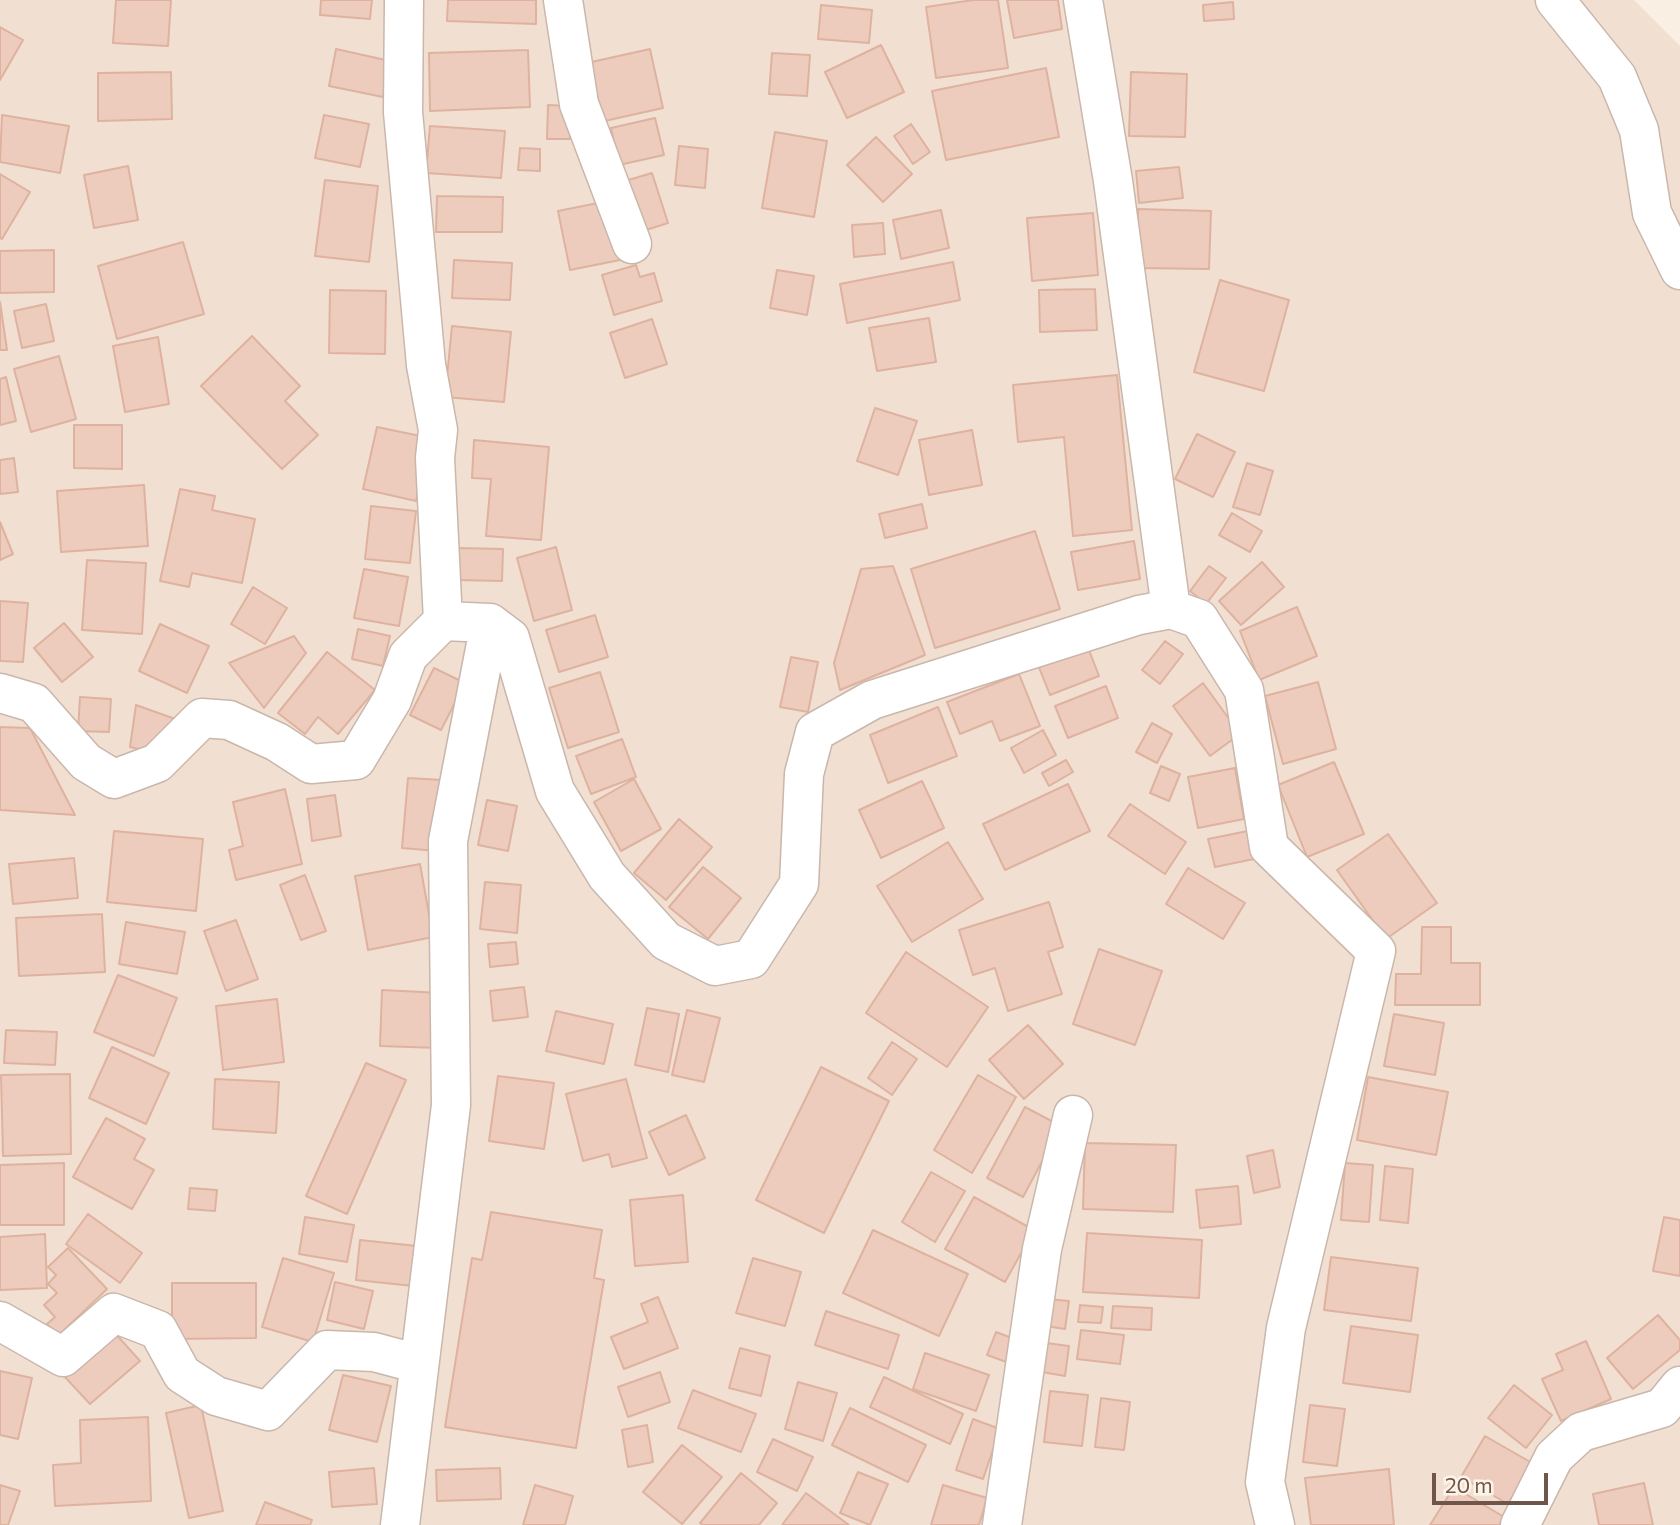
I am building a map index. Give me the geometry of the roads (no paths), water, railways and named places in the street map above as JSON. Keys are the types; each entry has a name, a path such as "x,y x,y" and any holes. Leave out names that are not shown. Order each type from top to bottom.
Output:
{"street":[{"path":"404,0 402,112 426,365 438,430 435,458 443,621"},
{"path":"563,0 579,104 632,244"},
{"path":"1083,0 1113,181 1171,609"},
{"path":"1555,0 1617,77 1639,130 1652,213 1680,271"},
{"path":"0,693 34,703 86,762 114,779 157,763 202,718 229,720 277,742 311,764 356,760 392,700 408,656 443,621 490,623 510,638 555,791 607,876 666,941 715,966 751,959 799,884 804,774 815,732 872,700 1139,615 1171,609 1199,619 1244,690 1269,847 1376,951 1286,1328 1265,1482 1275,1525"},
{"path":"400,1525 451,1105 448,841 490,623"},
{"path":"1002,1525 1042,1250 1073,1115"},
{"path":"0,1321 63,1357 114,1313 158,1330 182,1374 216,1396 268,1411 327,1350 374,1352 419,1364"},
{"path":"1520,1525 1553,1457 1581,1432 1662,1408 1680,1386"}]}
